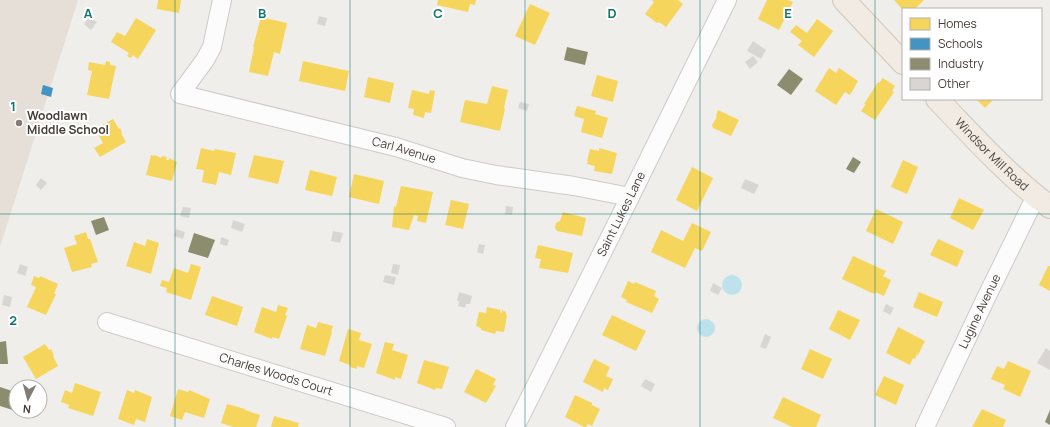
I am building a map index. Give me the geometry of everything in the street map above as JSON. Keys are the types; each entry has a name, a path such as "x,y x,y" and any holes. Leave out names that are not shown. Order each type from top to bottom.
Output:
{"main road":[{"path":"844,0 902,62"},
{"name":"Windsor Mill Road","path":"938,100 991,154 1043,201"}],"street":[{"name":"Carl Avenue","path":"222,0 212,47 205,60 180,94 396,147 462,168 496,175 574,186 630,197"},
{"name":"Saint Lukes Lane","path":"515,427 727,0"},
{"name":"Lugine Avenue","path":"925,427 985,300 1043,201"},
{"name":"Charles Woods Court","path":"107,322 446,427"}],"shaded area":[{"name":"Woodlawn Middle School","path":"0,0 78,0 0,247"}],"water":[{"path":"732,275 739,278 742,285 739,292 732,295 725,292 722,285 725,278"},
{"path":"706,319 712,322 715,328 712,334 706,337 700,334 697,328 700,322"}],"building: Homes":[{"path":"158,0 181,0 179,13 157,9"},
{"path":"438,0 476,0 475,5 470,4 468,12 437,5"},
{"path":"652,0 678,0 683,4 666,27 659,22 657,23 645,14 654,2"},
{"path":"767,0 788,0 793,2 779,30 758,19"},
{"path":"894,0 924,0 916,8 902,9"},
{"path":"530,4 550,13 535,45 515,36"},
{"path":"261,17 287,23 280,54 274,52 268,76 249,72 253,47"},
{"path":"136,18 156,30 138,59 133,55 131,58 127,56 129,53 111,42 117,32 125,36"},
{"path":"817,19 833,31 814,57 798,45 802,41 790,32 796,25 807,33"},
{"path":"106,61 110,62 110,65 116,66 109,99 87,95 92,71 88,70 89,62 105,65"},
{"path":"303,61 349,71 345,91 299,81"},
{"path":"829,68 836,73 839,68 858,81 850,95 845,92 836,105 815,91"},
{"path":"597,75 618,81 613,102 591,96"},
{"path":"368,77 394,83 390,103 364,97"},
{"path":"883,78 895,86 892,91 894,92 875,120 861,111 878,82 879,83"},
{"path":"492,86 508,90 500,131 460,122 465,100 487,104"},
{"path":"412,90 429,94 430,90 435,91 431,113 425,112 424,118 413,115 414,109 408,108"},
{"path":"977,100 993,100 985,108"},
{"path":"577,106 596,111 595,114 608,118 602,138 581,132 584,119 574,116"},
{"path":"718,110 739,120 731,136 713,128 712,125 717,117"},
{"path":"113,119 119,129 120,128 126,142 100,157 94,148 103,143 95,129"},
{"path":"201,148 236,153 231,175 219,172 216,185 202,182 204,170 196,169"},
{"path":"599,148 617,153 612,174 594,171 595,166 587,164 590,149 599,151"},
{"path":"151,155 161,158 162,156 167,157 166,160 169,160 169,158 177,162 172,181 146,175"},
{"path":"254,155 284,161 278,184 248,177"},
{"path":"903,160 918,167 907,194 891,187"},
{"path":"692,167 713,178 697,211 676,200"},
{"path":"310,170 337,177 332,196 305,190"},
{"path":"354,174 384,181 379,204 349,197"},
{"path":"401,186 433,192 426,223 417,221 418,216 414,215 409,230 392,227 394,206 396,207"},
{"path":"959,198 984,210 973,230 950,218"},
{"path":"451,200 469,204 463,229 445,225"},
{"path":"876,209 903,222 893,244 866,231"},
{"path":"563,212 586,218 582,236 557,231 555,228 556,223 560,221"},
{"path":"692,223 711,232 702,251 695,248 685,268 651,252 661,230 683,241"},
{"path":"86,232 98,262 91,264 92,267 72,272 64,248 77,244 74,236"},
{"path":"147,239 159,243 151,274 126,266 134,242 145,246"},
{"path":"938,239 964,251 957,267 930,255"},
{"path":"538,245 573,253 568,273 539,268 541,259 535,258"},
{"path":"853,256 886,271 883,276 891,280 884,296 875,292 874,294 842,279"},
{"path":"191,264 201,267 191,300 166,292 167,288 160,286 162,280 169,282 174,268 188,273"},
{"path":"1048,266 1050,266 1050,291 1039,285"},
{"path":"34,276 39,278 40,276 58,284 54,294 56,294 46,315 27,307 36,287 31,285"},
{"path":"628,281 634,284 635,282 656,291 654,296 659,299 652,313 626,302 627,300 621,297"},
{"path":"919,292 943,302 937,317 913,307"},
{"path":"212,296 243,307 237,326 205,315"},
{"path":"278,305 288,308 285,315 287,316 279,339 272,337 272,339 254,332 262,307 276,312"},
{"path":"487,307 501,310 500,312 502,313 502,310 506,312 507,316 504,332 496,331 495,334 481,330 481,328 476,326 479,312 486,313"},
{"path":"838,310 860,320 850,340 829,329"},
{"path":"612,315 646,331 636,351 602,335"},
{"path":"318,322 333,326 325,356 300,349 307,325 316,328"},
{"path":"898,327 925,341 918,355 917,354 915,359 913,358 910,365 886,353"},
{"path":"348,329 361,333 359,340 372,344 364,368 357,366 357,369 339,361"},
{"path":"385,342 394,344 392,350 408,355 401,379 395,377 395,380 376,373"},
{"path":"45,344 49,350 51,349 58,366 36,379 23,357"},
{"path":"810,349 832,359 823,379 801,369"},
{"path":"594,359 610,367 606,376 613,379 608,390 604,388 603,392 583,382"},
{"path":"424,360 449,367 442,389 436,388 435,390 417,383"},
{"path":"1008,361 1031,371 1020,397 1003,389 1005,385 991,379 997,366 1004,369"},
{"path":"476,369 496,379 493,385 496,386 486,403 464,392"},
{"path":"884,376 904,385 896,405 875,395"},
{"path":"75,383 101,392 93,416 68,408 69,405 61,402 65,390 72,393"},
{"path":"178,389 188,392 189,390 210,399 204,418 185,412 182,420 170,416"},
{"path":"127,390 134,393 135,390 152,397 145,422 136,419 134,425 118,419"},
{"path":"575,395 592,403 592,405 600,409 592,426 588,424 584,427 565,417"},
{"path":"783,397 821,415 816,427 792,427 773,418"},
{"path":"227,404 260,415 256,427 233,427 221,423"},
{"path":"982,409 1006,420 1003,427 972,427"},
{"path":"274,416 299,423 298,427 271,427"}],"building: Schools":[{"path":"43,85 53,88 51,97 41,94"}],"building: Industry":[{"path":"567,47 588,52 585,65 564,60"},
{"path":"789,69 803,79 791,95 777,85"},
{"path":"853,157 861,162 854,173 846,169"},
{"path":"104,217 109,230 96,235 91,221"},
{"path":"194,233 215,240 208,258 188,252"},
{"path":"6,341 8,364 0,364 0,342"},
{"path":"0,387 8,390 8,408 0,406"},
{"path":"1050,410 1050,425 1045,422"}],"building: Other":[{"path":"319,16 327,18 325,26 317,24"},
{"path":"89,17 97,22 91,30 84,24"},
{"path":"753,41 766,50 761,59 747,51"},
{"path":"753,56 758,62 750,69 745,62"},
{"path":"520,102 529,104 527,111 518,108"},
{"path":"41,178 47,183 41,190 36,185"},
{"path":"745,179 759,185 754,194 741,188"},
{"path":"506,206 513,207 512,215 505,214"},
{"path":"183,207 191,208 189,218 180,216"},
{"path":"233,220 245,224 242,232 231,228"},
{"path":"176,229 185,232 183,239 174,236"},
{"path":"333,231 343,233 340,243 331,241"},
{"path":"221,237 229,240 227,246 220,244"},
{"path":"479,244 485,245 483,254 477,252"},
{"path":"20,264 28,267 25,276 17,273"},
{"path":"393,264 400,265 398,275 391,273"},
{"path":"385,275 396,277 394,285 383,282"},
{"path":"713,283 722,288 718,295 710,291"},
{"path":"459,292 472,296 470,304 466,304 465,308 458,306 459,301 457,301"},
{"path":"4,295 12,297 10,307 2,305"},
{"path":"886,304 894,308 890,315 883,311"},
{"path":"765,334 771,337 766,349 760,347"},
{"path":"1046,348 1050,351 1050,370 1037,363"},
{"path":"645,379 655,384 651,392 641,386"}],"place":[{"name":"Woodlawn Middle School","path":"19,123"}]}
